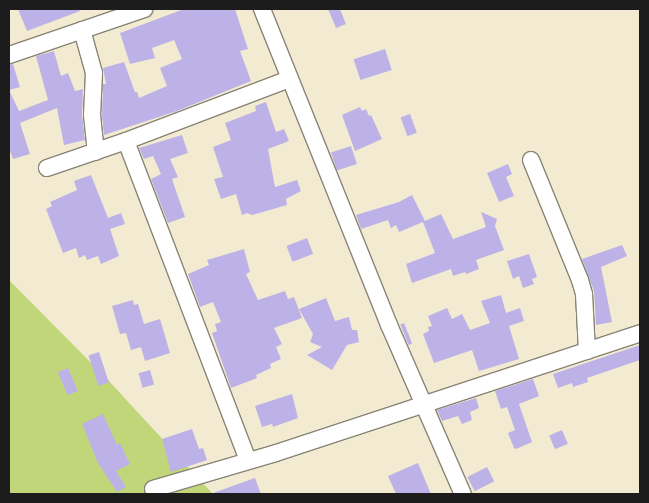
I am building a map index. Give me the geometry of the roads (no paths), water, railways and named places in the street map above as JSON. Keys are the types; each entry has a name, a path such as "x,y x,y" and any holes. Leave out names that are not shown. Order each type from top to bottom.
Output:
{"street":[{"path":"9,55 144,9"},
{"path":"262,9 389,325 463,494"},
{"path":"82,30 94,73 92,115 96,152"},
{"path":"47,168 126,141 289,79"},
{"path":"126,141 248,461"},
{"path":"531,160 580,280 584,294 587,351"},
{"path":"153,489 424,405 640,333"}]}
